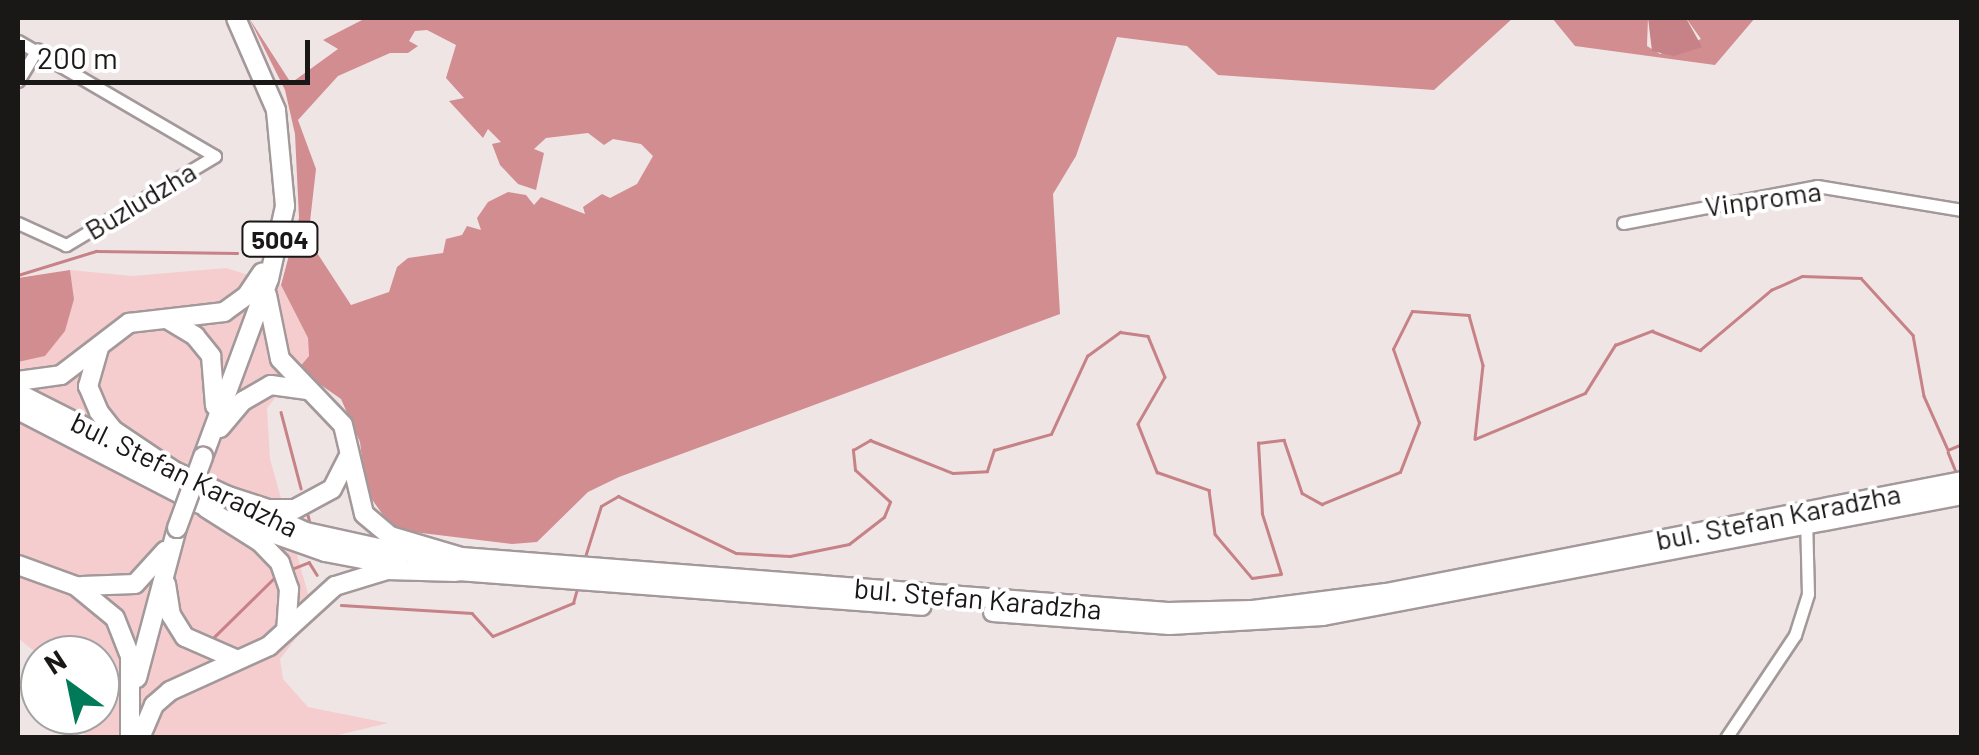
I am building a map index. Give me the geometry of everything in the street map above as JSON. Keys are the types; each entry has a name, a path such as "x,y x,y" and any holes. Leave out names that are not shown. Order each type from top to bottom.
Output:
{"main road":[{"name":"5004","path":"130,738 132,703 176,533 280,242 280,130 270,87 236,18"},
{"path":"18,381 52,378 99,348 129,322 204,318 233,306 252,290 280,242"},
{"path":"269,280 275,350 339,418 350,448 358,500 372,524 457,564"},
{"path":"167,319 202,342 214,364 206,450"},
{"path":"99,348 88,378 98,412 113,430 177,472"},
{"path":"206,450 235,408 263,388 280,383 318,395"},
{"name":"bul. Stefan Karadzha","path":"18,393 177,472 211,500"},
{"name":"bul. Stefan Karadzha","path":"18,410 211,500 328,538 457,564 1116,610 1234,611 1386,594 1805,517 1962,482"},
{"path":"211,500 268,509 304,507 338,482 350,448"},
{"name":"bul. Stefan Karadzha","path":"1805,517 1962,496"},
{"path":"211,500 280,563 290,599 284,633"},
{"path":"76,586 135,584 176,533"},
{"path":"176,533 166,592 174,623 191,643 240,660"},
{"path":"140,738 154,706 170,691 240,660 284,633 317,598 351,578 387,570 457,564"},
{"path":"18,565 76,586 108,610 126,638 132,703"}],"street":[{"path":"18,41 37,49 18,81"},
{"name":"Buzludzha","path":"18,222 66,246 215,156 37,49"},
{"name":"Vinproma","path":"1623,222 1817,186 1962,210"},
{"path":"1726,738 1795,635 1808,594 1805,517"}],"shaded area":[{"path":"249,18 291,83 338,49 323,40 366,18 1513,18 1434,90 1218,75 1187,46 1117,37 1076,156 1053,194 1060,314 619,477 588,492 537,542 512,544 405,531 388,522 366,491 360,442 341,399 298,369 309,356 308,338 281,285 299,218 295,134 285,90","holes":["427,30 456,45 446,78 464,98 449,101 483,138 488,129 501,142 492,144 500,165 518,184 536,190 544,153 534,149 546,138 588,133 604,145 613,139 641,144 653,156 637,184 610,198 602,194 583,207 585,214 541,197 534,205 526,195 508,192 488,202 477,218 481,230 467,226 462,235 446,239 443,253 408,258 397,267 389,292 351,305 308,239 316,169 298,120 338,76 390,53 408,53 418,46 409,41 415,31"]},
{"path":"1552,18 1648,18 1647,46 1660,54 1701,39 1686,18 1755,18 1715,65 1575,46"},
{"path":"1648,18 1686,18 1702,47 1674,56 1652,51"},
{"path":"226,268 281,285 308,338 309,356 267,408 270,459 314,615 280,659 283,679 308,707 388,723 326,738 85,737 120,735 120,635 18,638 18,362 45,356 74,299 70,270 132,276"},
{"path":"70,270 74,299 65,331 45,356 18,362 18,278"}],"waterway":[{"path":"18,275 96,251 237,253"},
{"path":"585,557 601,506 618,496 736,553 790,556 849,544 884,517 890,502 855,470 853,450 870,440 953,473 987,471 994,450 1051,434 1087,356 1120,332 1148,336 1165,377 1138,424 1157,472 1209,490 1215,534 1252,578 1281,574 1262,514 1258,443 1284,440 1302,493 1322,504 1400,472 1419,423 1393,349 1412,311 1469,315 1483,365 1475,439 1585,393 1615,345 1652,331 1700,350 1771,290 1802,276 1861,278 1913,335 1924,396 1948,450 1962,444"},
{"path":"281,412 301,488"},
{"path":"1948,452 1956,472"},
{"path":"308,515 310,523"},
{"path":"292,569 309,562 317,575"},
{"path":"211,640 275,577"},
{"path":"341,605 472,613 493,636 573,603 577,589"}]}
